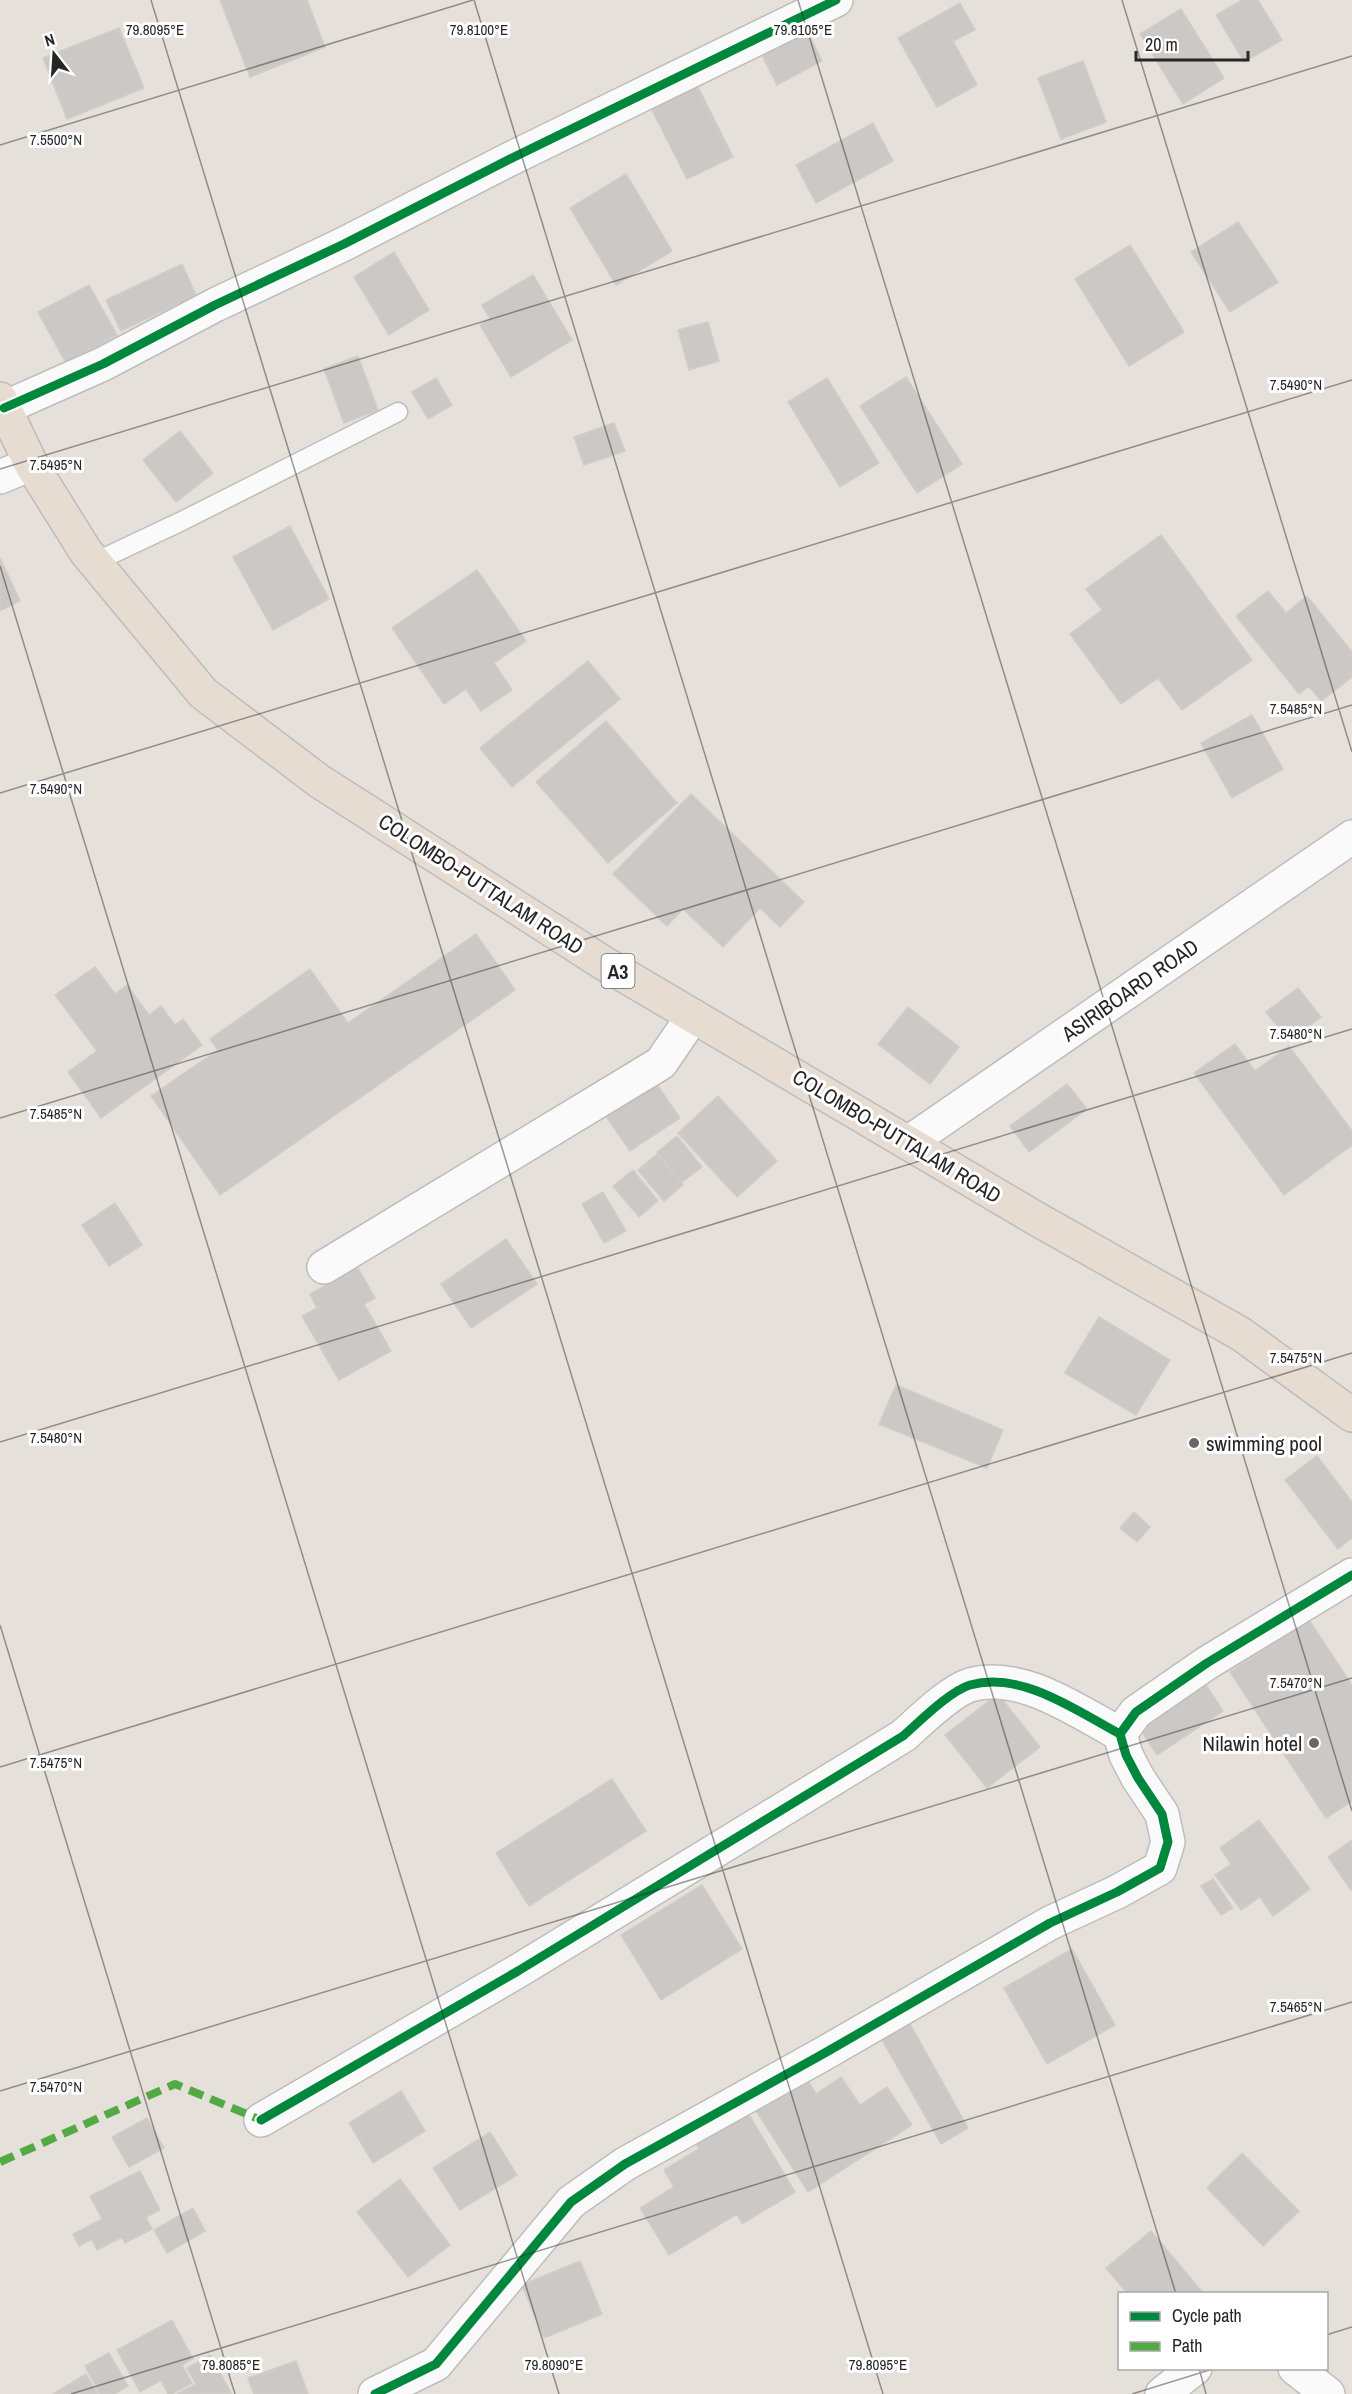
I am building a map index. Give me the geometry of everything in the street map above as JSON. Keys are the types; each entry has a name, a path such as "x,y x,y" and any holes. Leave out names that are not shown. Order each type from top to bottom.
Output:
{"highway":[{"name":"COLOMBO-PUTTALAM ROAD","path":"2,404 31,464 95,562 203,693 329,787 604,964 1045,1224 1241,1334 1352,1415"}],"street":[{"path":"2,404 103,364 216,305 344,244 510,159 836,0"},
{"path":"0,477 31,464"},
{"name":"ASIRIBOARD ROAD","path":"908,1143 1352,837"},
{"path":"324,1267 662,1063 693,1016"},
{"path":"1120,1734 1136,1712 1207,1663 1352,1575"},
{"path":"261,2120 518,1971 903,1736 937,1706 968,1686 1002,1681 1041,1692 1120,1734 1126,1755 1138,1778 1162,1814 1168,1842 1160,1868 1117,1893 1050,1923 834,2048 625,2164 571,2202 436,2364 375,2394"},
{"path":"1162,2394 1192,2370"},
{"path":"1298,2370 1329,2394"}],"lane":[{"path":"95,562 182,521 398,412"}],"building":[{"path":"220,0 307,0 325,47 250,77"},
{"path":"1242,0 1258,0 1282,40 1244,62 1216,15"},
{"path":"960,3 975,30 953,41 977,85 937,107 898,38"},
{"path":"1181,9 1224,78 1183,104 1140,34"},
{"path":"119,28 144,88 67,119 43,58"},
{"path":"806,29 822,61 777,85 761,53"},
{"path":"1083,61 1106,122 1061,139 1038,78"},
{"path":"697,85 733,157 687,179 651,108"},
{"path":"873,123 893,161 816,203 796,165"},
{"path":"626,174 672,251 616,285 570,208"},
{"path":"1238,222 1278,282 1230,312 1191,252"},
{"path":"1130,245 1184,332 1129,366 1075,279"},
{"path":"394,252 429,310 389,335 354,277"},
{"path":"182,264 196,295 121,331 106,300"},
{"path":"533,275 572,340 511,377 480,325 490,319 482,305"},
{"path":"89,285 117,335 66,363 38,312"},
{"path":"708,322 719,361 689,370 678,330"},
{"path":"358,356 378,410 344,423 324,369"},
{"path":"906,377 962,464 917,493 860,406"},
{"path":"436,378 452,405 428,419 412,392"},
{"path":"827,378 879,463 840,487 788,402"},
{"path":"614,423 625,451 584,465 574,437"},
{"path":"180,431 213,473 176,502 143,460"},
{"path":"290,526 329,599 273,630 233,557"},
{"path":"1161,535 1252,660 1182,710 1158,678 1121,704 1070,634 1102,610 1086,589"},
{"path":"0,558 20,601 0,611"},
{"path":"477,570 526,641 494,663 512,690 481,711 466,689 444,704 392,628"},
{"path":"1268,591 1286,613 1307,596 1352,652 1352,677 1321,701 1309,686 1299,694 1236,616"},
{"path":"588,661 620,699 512,787 480,748"},
{"path":"1252,715 1283,769 1232,798 1201,743"},
{"path":"606,721 677,803 608,863 536,782"},
{"path":"691,794 804,902 780,927 760,908 723,947 683,909 667,926 613,874"},
{"path":"476,934 515,990 220,1195 151,1096 218,1050 210,1039 310,969 348,1023"},
{"path":"95,967 115,994 127,985 149,1015 161,1006 175,1025 183,1019 202,1045 101,1118 68,1072 97,1051 55,995"},
{"path":"1298,988 1321,1017 1289,1041 1266,1012"},
{"path":"908,1007 959,1047 930,1084 878,1044"},
{"path":"1235,1044 1255,1071 1289,1046 1352,1131 1352,1145 1284,1195 1194,1073"},
{"path":"651,1076 680,1118 630,1151 601,1109"},
{"path":"1067,1084 1087,1109 1029,1152 1010,1126"},
{"path":"718,1096 777,1161 737,1197 678,1133"},
{"path":"677,1136 702,1167 682,1182 657,1152"},
{"path":"657,1154 683,1185 664,1201 638,1170"},
{"path":"633,1170 658,1201 639,1217 613,1186"},
{"path":"603,1192 626,1231 604,1243 582,1204"},
{"path":"115,1203 142,1245 109,1266 82,1225"},
{"path":"506,1239 537,1284 471,1328 441,1284"},
{"path":"358,1268 375,1298 364,1304 391,1351 339,1380 302,1316 317,1308 310,1294"},
{"path":"1099,1317 1170,1360 1136,1415 1065,1373"},
{"path":"896,1385 1003,1430 987,1468 879,1424"},
{"path":"1317,1456 1352,1502 1352,1538 1338,1549 1285,1480"},
{"path":"1134,1512 1150,1527 1137,1542 1120,1528"},
{"name":"Nilawin hotel","path":"1309,1620 1352,1685 1352,1801 1326,1818 1230,1672"},
{"path":"1202,1679 1223,1711 1157,1755 1136,1723"},
{"path":"998,1694 1040,1747 987,1788 945,1735"},
{"path":"612,1779 646,1831 529,1906 496,1853"},
{"path":"1259,1820 1310,1889 1273,1916 1260,1897 1241,1910 1215,1875 1231,1864 1220,1848"},
{"path":"1352,1840 1352,1889 1351,1890 1328,1857"},
{"path":"1213,1879 1233,1908 1221,1915 1201,1886"},
{"path":"702,1885 742,1949 661,2000 621,1935"},
{"path":"1072,1949 1115,2025 1047,2064 1004,1988"},
{"path":"909,2022 968,2128 941,2144 881,2038"},
{"path":"804,2074 816,2094 841,2077 860,2105 887,2087 912,2125 808,2192 753,2106"},
{"path":"401,2091 425,2131 373,2163 349,2123"},
{"path":"745,2108 795,2192 742,2224 737,2214 669,2255 640,2208 674,2187 664,2170 699,2149 693,2138"},
{"path":"147,2118 164,2148 129,2167 112,2137"},
{"path":"490,2132 517,2175 460,2210 433,2168"},
{"path":"1242,2153 1299,2211 1263,2246 1207,2188"},
{"path":"140,2171 160,2210 146,2217 152,2229 125,2243 122,2237 97,2250 92,2239 79,2246 73,2234 102,2219 90,2196"},
{"path":"400,2179 450,2245 408,2277 357,2212"},
{"path":"193,2208 205,2231 167,2253 154,2230"},
{"path":"1151,2231 1202,2292 1126,2292 1106,2268"},
{"path":"580,2261 602,2314 544,2338 522,2285"},
{"path":"172,2320 193,2359 182,2365 192,2383 168,2394 161,2380 140,2392 117,2350"},
{"path":"109,2353 128,2386 114,2394 100,2394 85,2366"},
{"path":"210,2355 231,2393 177,2394 196,2384 187,2368"},
{"path":"296,2361 308,2394 254,2394 248,2378"},
{"path":"86,2374 98,2394 53,2394"}],"marked path":[{"path":"0,2162 175,2084 261,2120"}],"cycle path":[{"path":"4,408 103,364 215,305 344,244 510,159 836,0"},
{"path":"375,2394 436,2364 571,2202 625,2164 823,2054 1050,1923 1117,1892 1160,1868 1168,1842 1162,1814 1138,1778 1126,1755 1120,1734 1136,1712 1207,1663 1352,1575"},
{"path":"261,2120 518,1971 903,1736 962,1688 990,1682 1009,1683 1028,1688 1048,1695 1120,1734"}],"place":[{"name":"swimming pool","path":"1194,1443"},
{"name":"Nilawin hotel","path":"1314,1743"}]}
